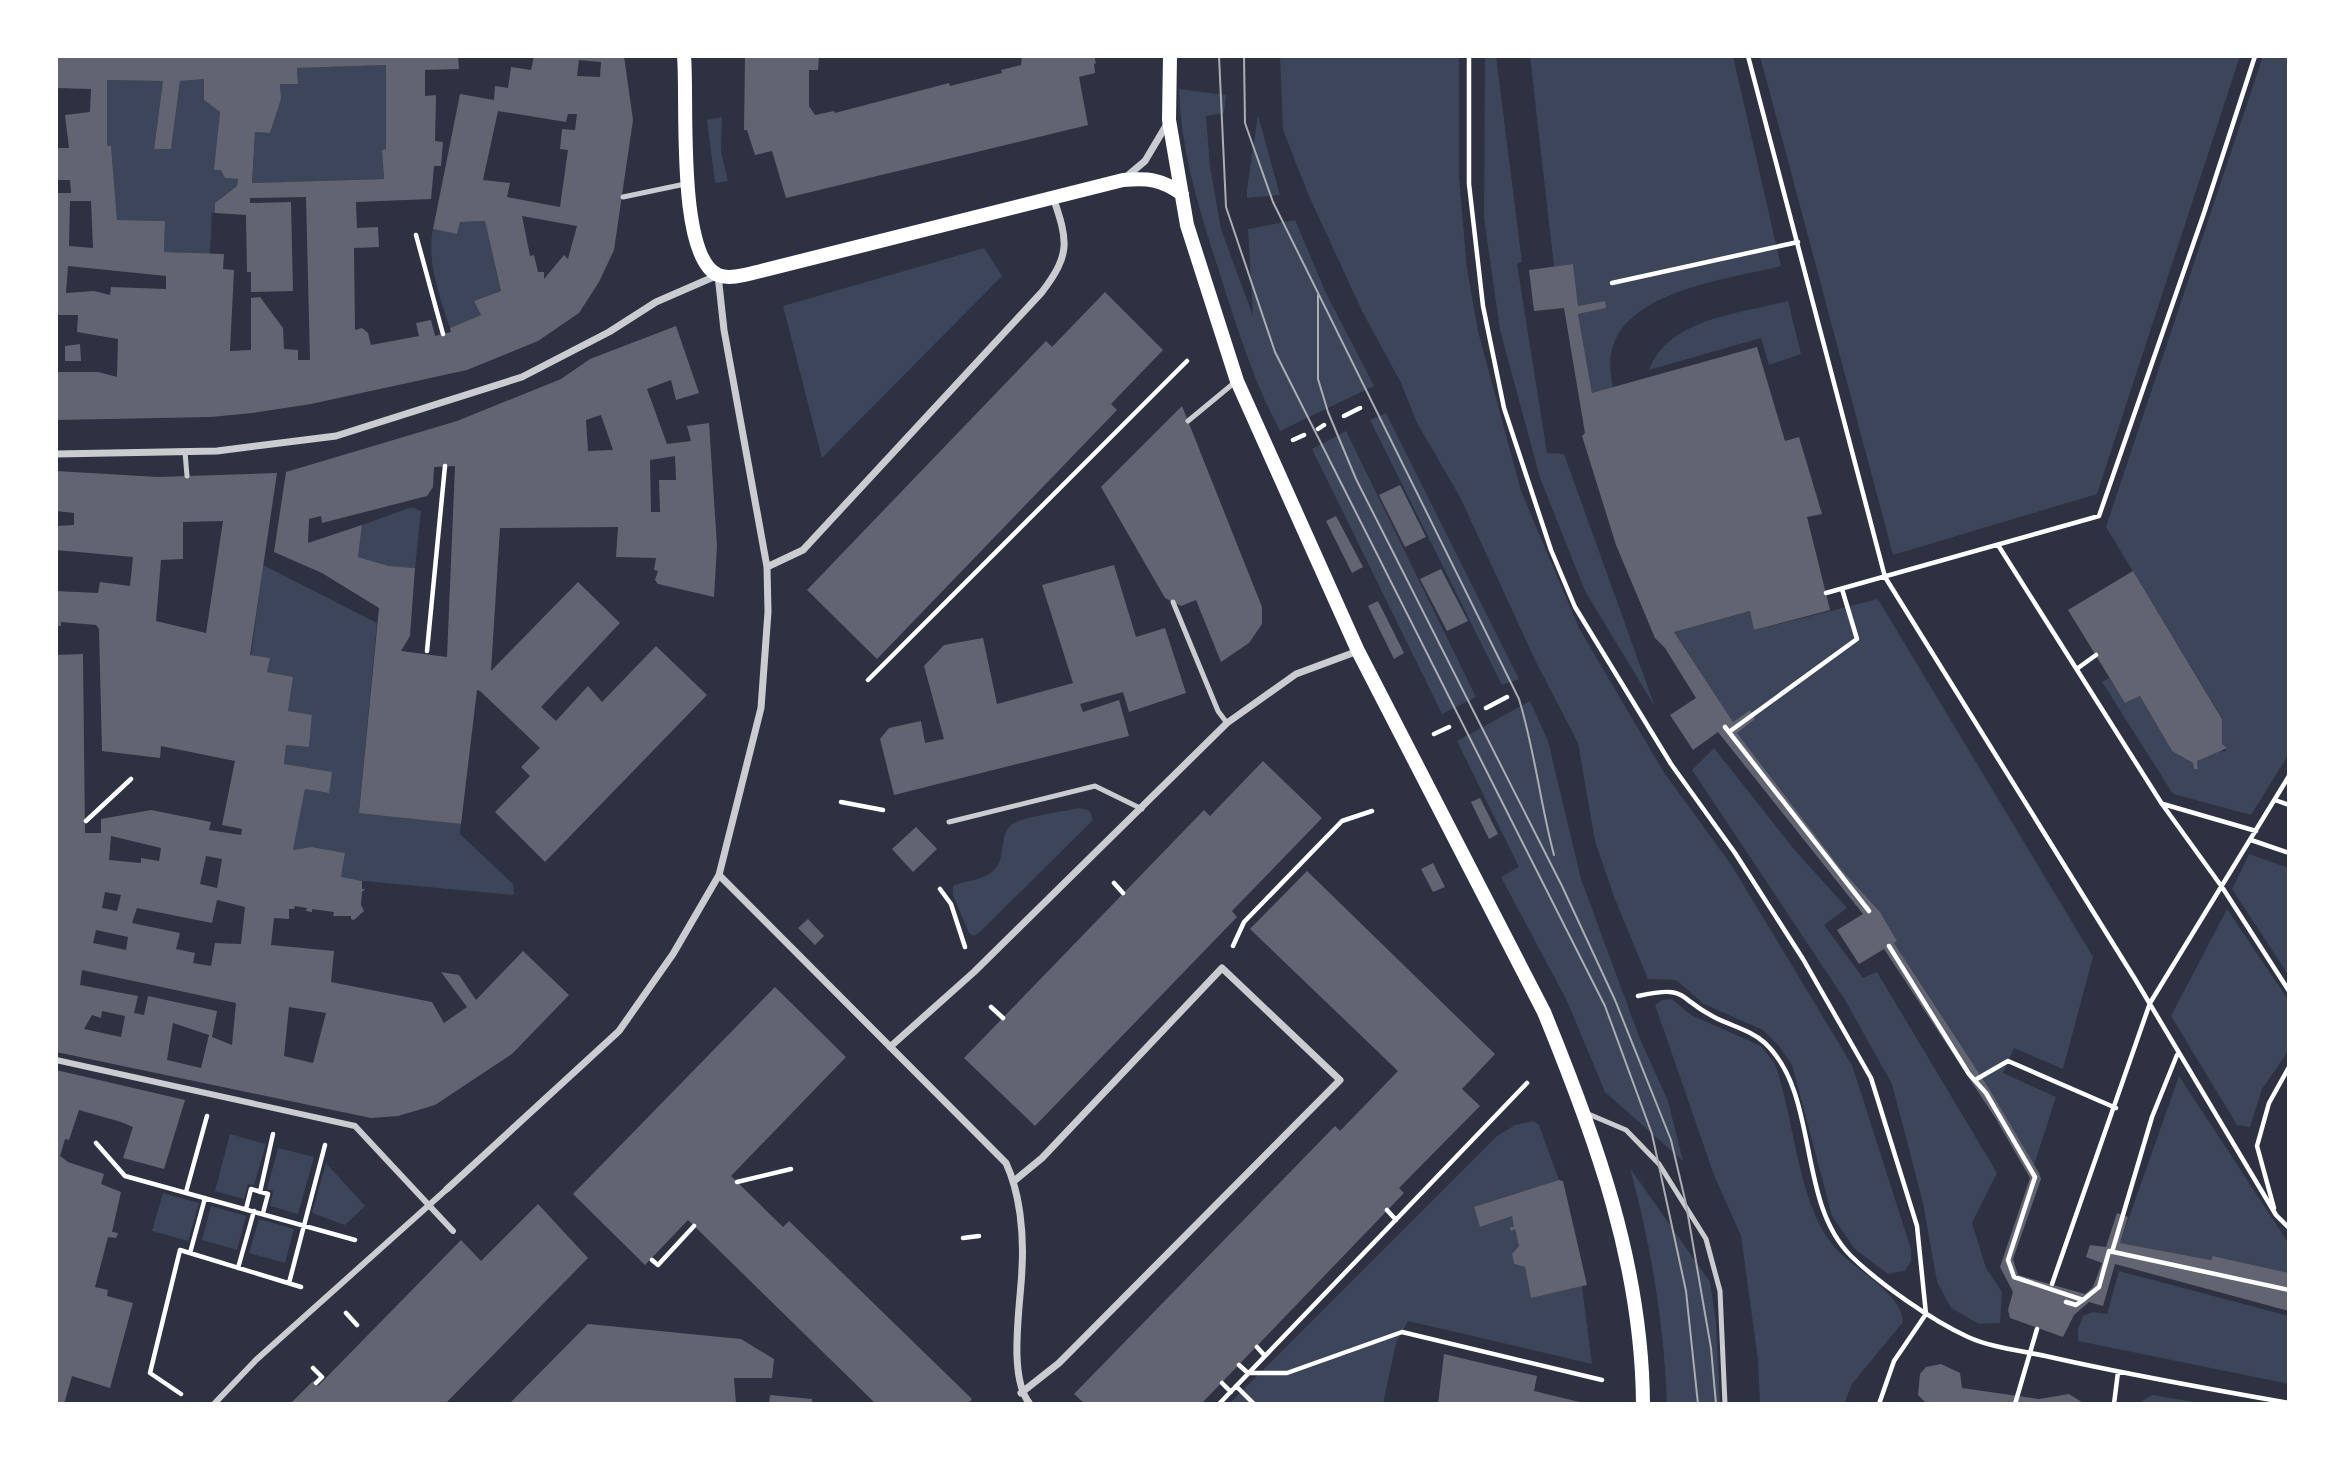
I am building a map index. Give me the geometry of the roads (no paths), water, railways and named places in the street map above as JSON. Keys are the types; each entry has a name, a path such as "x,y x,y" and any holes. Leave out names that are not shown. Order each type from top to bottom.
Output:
{"main road":[{"path":"684,56 687,184 698,249 706,264 718,275 736,276 761,271 1123,180 1149,177 1166,183 1182,194"},
{"path":"1170,56 1168,120 1187,225 1237,381 1358,651 1544,1012 1583,1112 1622,1231 1642,1345 1643,1404"}],"street":[{"path":"1123,180 1145,161 1168,120"},
{"path":"767,567 803,550 1042,292 1058,270 1066,251 1065,233 1053,197"},
{"path":"56,454 217,452 336,436 445,404 522,377 609,332 656,302 718,275 724,330 767,567 768,612 761,708 719,876 653,984 619,1031 256,1360 214,1404"},
{"path":"890,1047 956,989 1227,723 1296,674 1358,651"},
{"path":"719,876 1006,1163 1014,1181 1023,1265 1018,1337 1021,1393 1030,1404"},
{"path":"1014,1181 1042,1158 1222,968 1340,1080 1059,1363 1021,1393"},
{"path":"56,1060 355,1126 453,1231"}],"lane":[{"path":"623,197 687,184"},
{"path":"1188,421 1237,381"},
{"path":"185,452 187,476"},
{"path":"1173,602 1218,711 1227,723"},
{"path":"949,822 1095,786 1142,809"},
{"path":"1583,1112 1626,1130 1651,1156 1686,1203 1706,1239 1720,1291 1725,1404"}],"tram line":[{"path":"1219,56 1226,207 1275,352 1605,1006 1652,1134 1686,1291 1698,1404"},
{"path":"1244,56 1245,123 1273,202 1519,699 1554,855"},
{"path":"1318,295 1318,379 1328,412 1356,479 1562,886 1615,1000 1671,1140 1686,1204 1711,1348 1716,1404"}]}
